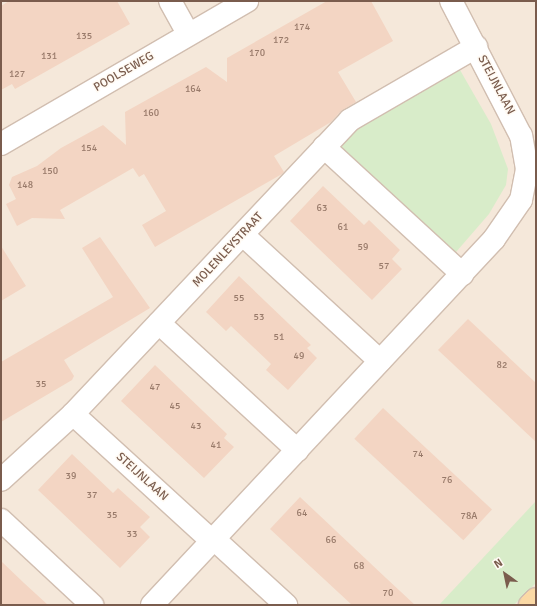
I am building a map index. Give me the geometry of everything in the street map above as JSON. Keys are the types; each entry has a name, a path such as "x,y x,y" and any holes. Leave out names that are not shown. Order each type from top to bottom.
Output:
{"main road":[{"path":"530,605 536,599"}],"street":[{"path":"170,1 188,34"},
{"name":"POOLSEWEG","path":"1,144 247,1"},
{"name":"STEIJNLAAN","path":"152,605 462,274 513,214 521,200 531,178 525,152 515,121 452,1"},
{"name":"MOLENLEYSTRAAT","path":"1,480 73,414 350,120 476,47"},
{"path":"324,147 462,274"},
{"path":"243,235 380,361"},
{"path":"159,323 297,450"},
{"name":"STEIJNLAAN","path":"73,414 286,605"},
{"path":"1,520 92,605"}],"shaded area":[{"path":"1,1 536,1 536,605 1,605"}],"green space":[{"path":"460,70 491,124 508,169 506,185 489,214 450,259 341,148 342,138"},
{"path":"536,501 536,583 514,605 439,605"}],"building":[{"path":"9,1 117,1 130,24 15,89 12,84 1,90 1,6"},
{"path":"327,1 371,1 393,41 338,72 356,102 341,111 331,122 274,156 284,172 282,174 155,247 142,225 166,211 144,174 139,177 133,168 60,210 65,219 32,218 17,226 6,204 16,199 9,185 12,177 37,166 61,148 103,125 126,145 125,112 206,67 227,82 227,58"},
{"path":"323,186 364,225 369,220 400,250 392,259 402,269 372,300 290,221"},
{"path":"100,237 150,308 64,360 74,376 72,380 1,422 1,362 113,297 82,248"},
{"path":"1,246 26,286 1,301"},
{"path":"239,276 311,345 307,348 317,358 288,390 266,370 271,364 231,326 226,331 206,312"},
{"path":"468,319 536,383 536,442 438,350"},
{"path":"155,365 227,434 224,438 234,447 204,478 121,401"},
{"path":"383,408 492,510 463,540 354,439"},
{"path":"72,454 113,493 118,488 150,517 140,527 150,537 120,568 38,490"},
{"path":"300,497 415,605 352,605 270,529"},
{"path":"1,561 24,583 48,605 1,605"}]}
